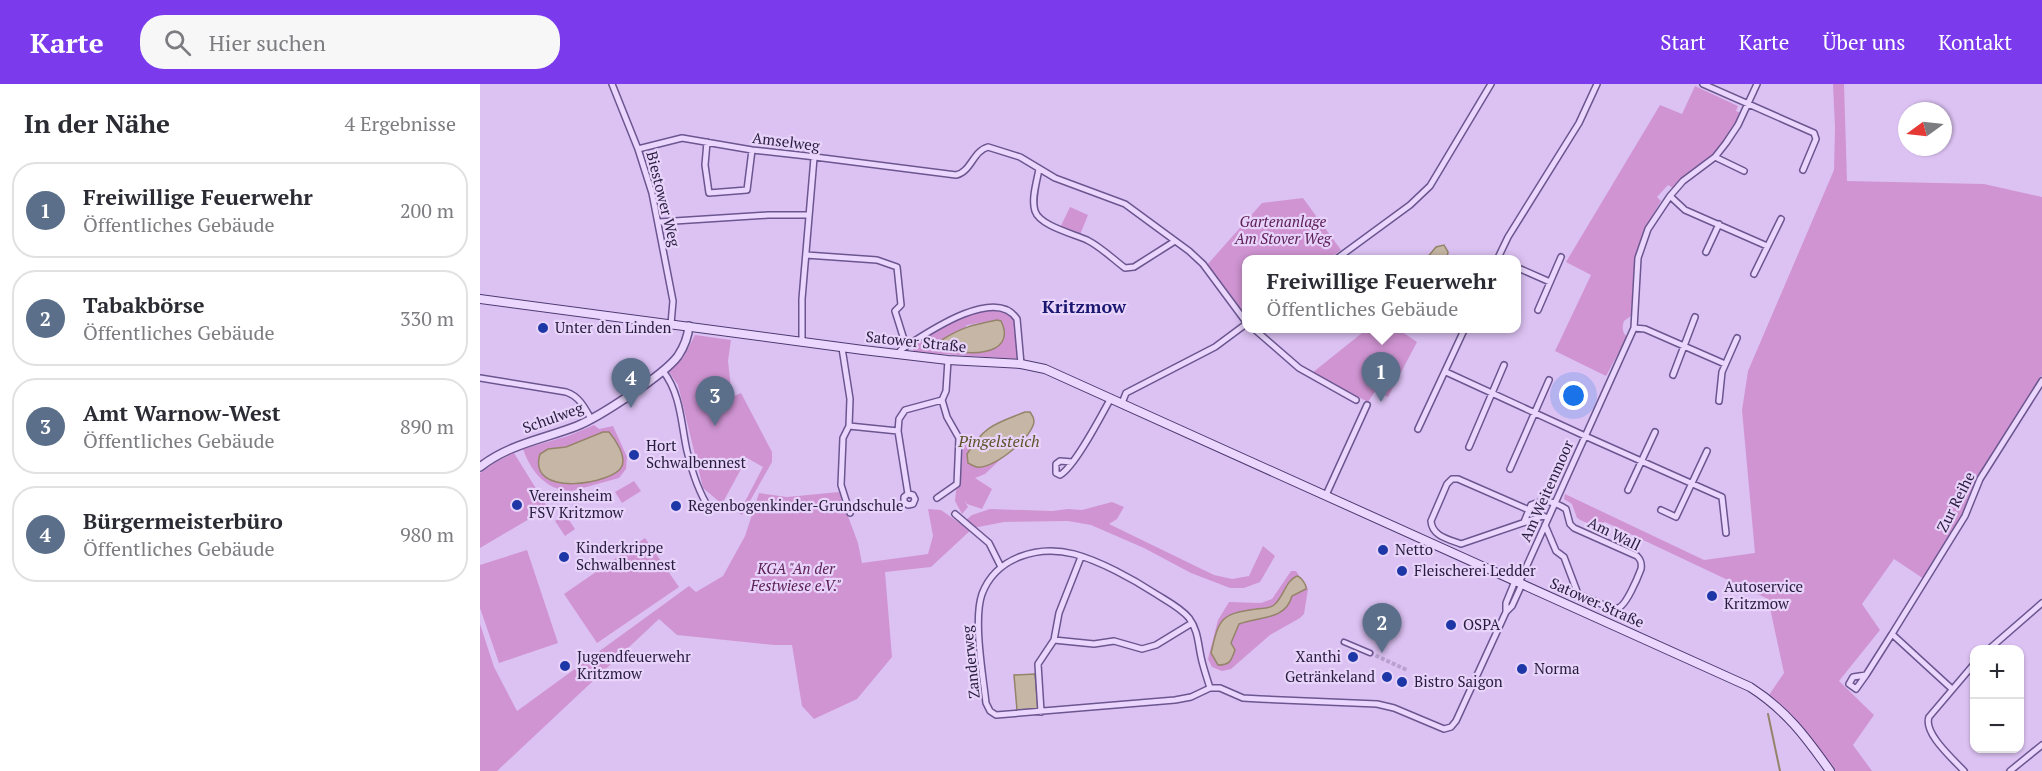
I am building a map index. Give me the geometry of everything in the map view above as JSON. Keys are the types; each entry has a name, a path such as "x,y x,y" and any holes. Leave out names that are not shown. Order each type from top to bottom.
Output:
{"main road":[{"name":"Satower Straße","path":"480,299 842,348 948,360 1022,364 1049,371 1750,687 1785,713 1830,771"}],"street":[{"name":"Biestower Weg","path":"612,84 638,149 659,222 673,301 672,324"},
{"path":"1342,255 1410,205 1430,186 1491,84"},
{"path":"1499,255 1579,123 1597,84"},
{"path":"1703,84 1814,134 1816,139 1803,170"},
{"name":"Am Weitenmoor","path":"1210,688 1220,688 1252,699 1377,704 1394,708 1444,729 1451,727 1456,721 1506,612 1512,606 1519,582 1634,328 1638,258 1648,229 1683,181 1714,157 1738,125 1757,84"},
{"name":"Amselweg","path":"638,149 674,138 682,138 752,150 956,175 962,174 980,150 988,147 1020,157 1039,169"},
{"path":"707,142 705,165 709,193 747,190 752,150"},
{"path":"1714,157 1744,171"},
{"path":"802,342 802,299 814,158"},
{"path":"1175,241 1134,267 1125,268 1090,242 1047,224 1037,216 1034,210 1034,198 1039,169 1055,178 1125,204 1189,251 1203,264 1242,318"},
{"path":"1670,196 1685,210 1767,246"},
{"path":"659,222 768,215 809,215"},
{"path":"1754,274 1781,219"},
{"path":"1706,252 1719,224"},
{"path":"806,255 876,260 897,267 902,305 895,311 906,346"},
{"path":"1538,310 1561,257"},
{"path":"1521,269 1550,282"},
{"path":"897,354 906,346 960,315 990,307 1006,309 1017,319 1022,364"},
{"path":"1673,375 1695,317"},
{"name":"Schulweg","path":"480,467 515,446 569,429 591,419 663,371 682,349 689,326"},
{"path":"1122,403 1126,393 1215,347 1242,326"},
{"path":"1634,328 1645,329 1725,364"},
{"path":"1259,333 1299,368 1356,400"},
{"path":"1418,429 1463,333"},
{"path":"1719,401 1722,372 1737,338"},
{"path":"842,348 850,399 849,426 843,438 841,489 850,513"},
{"path":"937,498 957,484 959,438 947,417 942,400 946,391 948,360"},
{"path":"1469,447 1504,364"},
{"path":"663,371 677,398 687,452 699,491 708,508"},
{"path":"1446,372 1722,497 1726,533"},
{"path":"480,378 573,394 591,419"},
{"path":"1510,469 1549,380"},
{"name":"Zur Reihe","path":"1866,675 1965,516 1980,479 2042,381"},
{"path":"1072,462 1111,398"},
{"path":"908,494 898,431 900,419 904,411 915,406 942,400"},
{"path":"1326,495 1367,405"},
{"path":"849,426 898,431"},
{"path":"1628,490 1655,432"},
{"path":"1661,510 1676,517 1707,451"},
{"path":"1529,510 1458,479 1452,479 1447,484 1431,521 1434,532 1461,544 1543,516 1548,518"},
{"path":"1524,522 1532,505 1543,500 1555,503"},
{"name":"Am Wall","path":"1545,525 1556,551 1564,557 1578,594 1612,609 1625,604 1641,567 1641,560 1637,556 1574,528 1570,524 1566,509 1555,503"},
{"path":"955,514 988,543 1001,567"},
{"name":"Zanderweg","path":"1192,623 1187,616 1136,581 1081,557 1072,554 1029,553 1001,567 992,576 982,594 978,617 986,703 990,711 996,715 1041,712 1183,699 1210,688"},
{"path":"1041,712 1038,664 1054,640 1059,613 1081,557"},
{"path":"1994,645 2042,603"},
{"path":"1054,640 1094,644 1114,641 1142,648 1156,645 1192,623 1198,637 1210,688"},
{"path":"1893,634 1952,689"},
{"path":"1344,642 1370,653"},
{"path":"1964,771 1931,734 1927,722 1970,669"},
{"path":"2010,771 2042,745"}],"green space":[{"path":"1833,84 1844,84 1847,181 1984,184 2042,197 2042,375 1975,484 1964,514 1924,579 1894,559 1862,604 1880,630 1839,681 1874,715 1853,745 1872,771 1835,771 1805,730 1769,695 1784,673 1768,599 1605,522 1594,525 1584,522 1577,518 1572,504 1564,499 1565,494 1704,560 1755,553 1742,410 1748,371 1834,170"},
{"path":"1695,86 1738,106 1736,111 1741,113 1715,153 1673,188 1668,185 1657,197 1661,201 1645,228 1635,258 1631,316 1624,321 1623,326 1623,332 1627,337 1606,376 1555,351 1591,275 1566,262 1660,105 1682,114"},
{"name":"Gartenanlage Am Stover Weg","path":"1303,198 1341,250 1334,255 1242,255 1242,310 1207,265 1262,203"},
{"path":"1070,207 1088,215 1079,237 1059,230"},
{"path":"994,309 1007,312 1014,320 1018,357 1015,359 915,352 913,350 919,342 938,329 961,318","holes":["1001,321 986,352 947,350 967,325"]},
{"path":"1362,333 1404,333 1417,342 1388,397 1376,390 1368,402 1312,373"},
{"path":"695,335 731,340 728,361 732,397 741,393 772,452 772,462 742,515 739,513 763,467 747,458 722,504 703,488 678,385 669,372 683,358"},
{"path":"594,425 599,429 613,426 627,457 626,469 619,478 572,491 555,488 541,479 523,449 568,436"},
{"path":"975,442 967,454 984,467 1003,457 985,474 975,478 992,489 982,509 967,504 964,500 968,507 962,514 955,501 960,482 963,444"},
{"path":"514,453 548,508 480,548 480,473"},
{"path":"634,481 641,491 622,503 615,492"},
{"name":"KGA \"An der Festwiese e.V.\"","path":"839,492 858,543 862,563 928,554 933,536 928,509 941,510 961,524 972,515 990,509 1082,510 1112,502 1124,507 1117,519 1109,524 1214,575 1232,579 1249,576 1263,546 1275,556 1260,582 1244,588 1230,588 1191,573 1144,548 1091,525 1068,521 1004,522 973,528 931,567 885,572 892,657 857,699 814,719 802,706 792,645 677,635 659,619 497,771 480,771 480,624 494,667 517,711 689,586 696,592 723,576 745,536 759,493 787,497"},
{"path":"565,514 575,529 565,536 555,521"},
{"path":"645,538 679,587 597,643 564,594"},
{"path":"527,550 558,643 499,663 480,608 480,565"},
{"path":"1291,571 1296,571 1308,589 1304,614 1270,635 1231,669 1222,671 1212,667 1208,659 1218,620 1229,602 1261,603 1272,599"}],"water":[{"path":"1444,245 1448,255 1429,255 1436,247"},
{"path":"997,320 1001,321 1004,333 1002,342 995,348 973,353 950,350 941,346 940,341 961,330"},
{"name":"Pingelsteich","path":"1025,412 1030,412 1033,417 1032,427 1012,451 984,466 976,467 968,463 967,454 985,431"},
{"path":"603,432 609,432 621,453 622,466 616,472 604,478 573,484 558,482 546,477 539,468 540,454 548,449 566,447"},
{"path":"1297,576 1306,585 1306,589 1292,596 1284,610 1277,614 1239,624 1231,643 1235,650 1231,660 1218,665 1211,653 1216,633 1223,620 1234,613 1272,606"},
{"path":"1035,674 1038,709 1017,710 1014,675"}],"waterway":[{"path":"1768,714 1780,771"}],"tunnel":[{"path":"1370,653 1407,670"}],"place":[{"name":"Unter den Linden","path":"543,328"},
{"name":"Freiwillige Feuerwehr","path":"1381,402"},
{"name":"Bürgermeisterbüro","path":"631,408"},
{"name":"Amt Warnow-West","path":"715,426"},
{"name":"Hort Schwalbennest","path":"634,455"},
{"name":"Vereinsheim FSV Kritzmow","path":"517,505"},
{"name":"Regenbogenkinder-Grundschule","path":"676,506"},
{"name":"Netto","path":"1383,550"},
{"name":"Kinderkrippe Schwalbennest","path":"564,557"},
{"name":"Fleischerei Ledder","path":"1402,571"},
{"name":"Autoservice Kritzmow","path":"1712,596"},
{"name":"OSPA","path":"1451,625"},
{"name":"Tabakbörse","path":"1382,653"},
{"name":"Xanthi","path":"1353,657"},
{"name":"Jugendfeuerwehr Kritzmow","path":"565,666"},
{"name":"Norma","path":"1522,669"},
{"name":"Getränkeland","path":"1387,677"},
{"name":"Bistro Saigon","path":"1402,682"}],"district":[{"name":"Kritzmow","path":"1084,307"}]}
